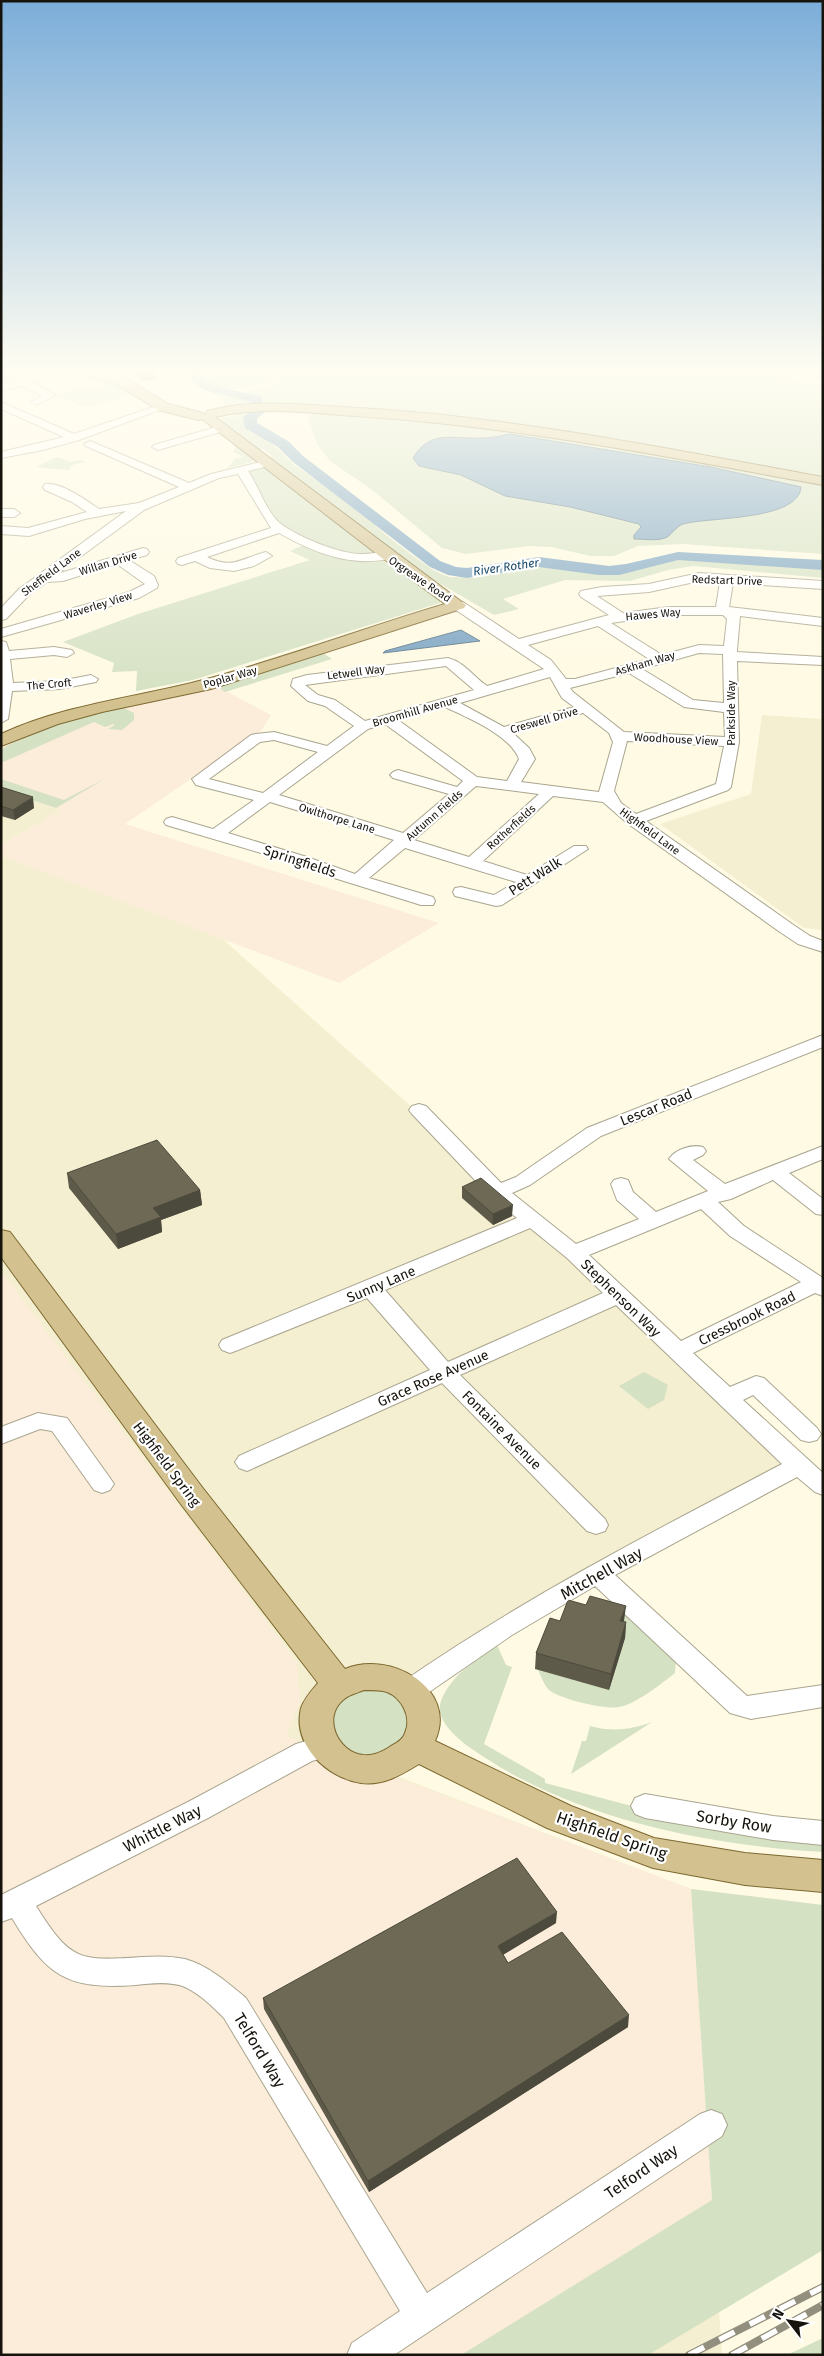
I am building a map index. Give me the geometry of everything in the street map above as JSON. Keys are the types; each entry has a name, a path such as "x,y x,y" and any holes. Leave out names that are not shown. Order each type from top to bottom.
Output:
{"main road":[{"path":"290,480 388,555"},
{"name":"Orgreave Road","path":"388,555 458,605"},
{"name":"Poplar Way","path":"1,741 24,730 82,710 205,684 458,605"},
{"name":"Highfield Spring","path":"1,1238 190,1495 339,1685"},
{"path":"361,1677 379,1677 396,1682 410,1691 420,1702 425,1716 424,1730 416,1747 393,1764 376,1768 357,1768 332,1757 317,1737 315,1721 319,1705 328,1693 339,1685 361,1677"},
{"name":"Highfield Spring","path":"416,1747 559,1817 653,1852 745,1869 823,1876"}],"street":[{"path":"173,480 187,486"},
{"name":"Sheffield Lane","path":"3,611 140,507 203,480"},
{"path":"182,561 280,529 248,480"},
{"path":"49,487 76,499 97,513"},
{"path":"1,530 29,532 97,513 140,507"},
{"path":"1,513 14,513"},
{"name":"Orgreave Road","path":"280,529 347,557 362,558 388,555"},
{"name":"Willan Drive","path":"44,578 58,578 142,552"},
{"path":"196,557 224,571 266,556"},
{"name":"Waverley View","path":"1,632 134,595 152,585 149,579 118,559"},
{"name":"Redstart Drive","path":"621,617 586,594 599,590 649,588 678,579 699,577 823,585"},
{"name":"Parkside Way","path":"633,820 723,788 732,742 730,653 734,618 722,608 727,578"},
{"path":"458,605 546,663 554,670 567,695 603,719 619,736"},
{"name":"Hawes Way","path":"516,644 621,617 672,611 729,613 823,622"},
{"path":"600,622 659,658"},
{"name":"Askham Way","path":"560,684 576,683 659,658 699,649 823,661"},
{"path":"24,730 1,720 5,682 2,650 67,653"},
{"name":"Letwell Way","path":"364,726 330,703 313,698 298,686 298,682 306,679 448,662 456,666 470,681 485,691"},
{"path":"629,667 689,704 732,708"},
{"name":"Broomhill Avenue","path":"217,834 364,726 554,670"},
{"name":"The Croft","path":"5,682 60,685 91,679"},
{"path":"447,702 501,732 522,747 526,760 511,786"},
{"name":"Creswell Drive","path":"501,732 586,708"},
{"path":"387,719 473,781"},
{"name":"Owlthorpe Lane","path":"329,751 274,736 256,738 200,779 201,782 267,797 528,880"},
{"name":"Woodhouse View","path":"619,736 732,742"},
{"name":"Highfield Lane","path":"619,736 620,742 606,791 608,798 633,820 786,928 804,940 823,947"},
{"path":"398,775 460,792"},
{"name":"Autumn Fields","path":"359,879 473,781 608,798"},
{"name":"Rotherfields","path":"473,862 544,798 548,791"},
{"name":"Springfields","path":"172,822 217,834 427,901"},
{"name":"Pett Walk","path":"461,892 496,901 580,849"},
{"name":"Lescar Road","path":"498,1192 523,1181 594,1132 823,1040"},
{"name":"Stephenson Way","path":"419,1110 498,1192 574,1253 726,1398 823,1486"},
{"path":"696,1151 679,1158 714,1197 737,1231 807,1276 819,1286"},
{"path":"574,1253 823,1152"},
{"path":"774,1171 823,1209"},
{"path":"621,1184 624,1195 653,1220"},
{"name":"Sunny Lane","path":"230,1345 531,1220"},
{"name":"Cressbrook Road","path":"677,1352 819,1286"},
{"name":"Fontaine Avenue","path":"371,1288 445,1373 596,1525"},
{"name":"Grace Rose Avenue","path":"247,1462 618,1295"},
{"path":"726,1398 756,1384 809,1434"},
{"path":"1,1436 38,1420 58,1424 102,1484"},
{"name":"Mitchell Way","path":"410,1691 491,1634 799,1466"},
{"path":"598,1574 739,1705 751,1708 823,1696"},
{"name":"Whittle Way","path":"9,1905 198,1810 305,1752 323,1747"},
{"name":"Sorby Row","path":"645,1806 773,1828 823,1833"},
{"name":"Telford Way","path":"9,1905 61,1960 82,1972 106,1974 126,1970 158,1969 186,1974 212,1988 235,2008 422,2316"},
{"name":"Telford Way","path":"364,2355 711,2125"}],"shaded area":[{"path":"216,686 271,715 261,731 125,824 439,923 339,983 1,856 1,845 61,810 1,790 1,745 40,726"},
{"path":"762,715 823,719 823,930 804,928 660,824 751,794"},
{"path":"1,790 61,810 1,845"},
{"path":"1,856 217,934 807,1458 418,1672 364,1683 305,1741 691,1889 722,2355 1,2355"},
{"path":"1,1271 297,1662 300,1702 286,1736 691,1889 712,2200 461,2355 1,2355"}],"green space":[{"path":"253,480 284,480 377,553 369,555 357,554 327,547 287,529 271,511"},
{"path":"298,480 316,480 348,501 386,535 416,558 433,570 449,577 475,578 551,563 589,572 620,574 666,561 687,559 823,569 823,578 693,566 668,570 630,581 565,580 503,599 519,609 494,615 420,572"},
{"path":"358,480 805,480 823,483 823,554 683,544 638,546 614,556 591,556 551,547 529,546 466,554 442,548"},
{"path":"306,544 344,559 360,562 383,561 442,600 440,603 193,680 136,691 137,671 112,672 114,663 63,642 138,614 310,560 290,551"},
{"path":"323,653 332,659 225,692 216,686"},
{"path":"122,707 134,713 134,720 122,730 108,729 115,725 113,724 105,727 94,722 1,763 1,749 31,735 90,714"},
{"path":"106,778 56,808 1,790 1,779 64,800"},
{"path":"644,1372 668,1385 664,1400 648,1409 619,1386"},
{"path":"615,1598 676,1659 675,1673 640,1698 626,1705 613,1708 583,1703 562,1697 549,1690 536,1666 548,1637"},
{"path":"497,1645 506,1665 512,1667 484,1744 545,1779 545,1783 707,1826 823,1838 823,1852 732,1843 685,1835 640,1824 595,1810 551,1793 510,1773 472,1749 460,1740 444,1722 440,1708 441,1701 457,1676"},
{"path":"371,1689 391,1694 403,1703 408,1716 407,1737 389,1753 362,1757 350,1753 332,1737 332,1716 334,1709 343,1698 359,1691"},
{"path":"652,1722 571,1774 582,1741 586,1741 590,1726 621,1729"},
{"path":"691,1889 823,1905 823,2250 648,2355 461,2355 712,2200"},
{"path":"823,2338 823,2355 787,2355"}],"water":[{"path":"471,480 769,480 801,487 796,498 785,506 769,512 683,524 667,537 654,540 634,539 634,535 641,527 639,524 570,507 505,496"},
{"path":"461,630 480,641 383,653 385,651"}],"building":[{"path":"1,787 33,797 13,810 1,806"},
{"path":"157,1140 200,1190 153,1208 161,1217 116,1234 67,1173"},
{"path":"481,1178 513,1205 493,1214 462,1187"},
{"path":"590,1596 626,1606 620,1621 626,1622 611,1674 536,1653 550,1618 560,1621 568,1600 586,1605"},
{"path":"517,1858 557,1912 498,1946 508,1963 562,1932 629,2015 368,2181 263,1998"}],"waterway":[{"name":"River Rother","path":"325,480 435,564 453,571 467,573 488,571 529,562 609,571 678,556 823,565"}],"railway":[{"path":"689,2355 823,2287"},
{"path":"732,2355 823,2305"}]}
